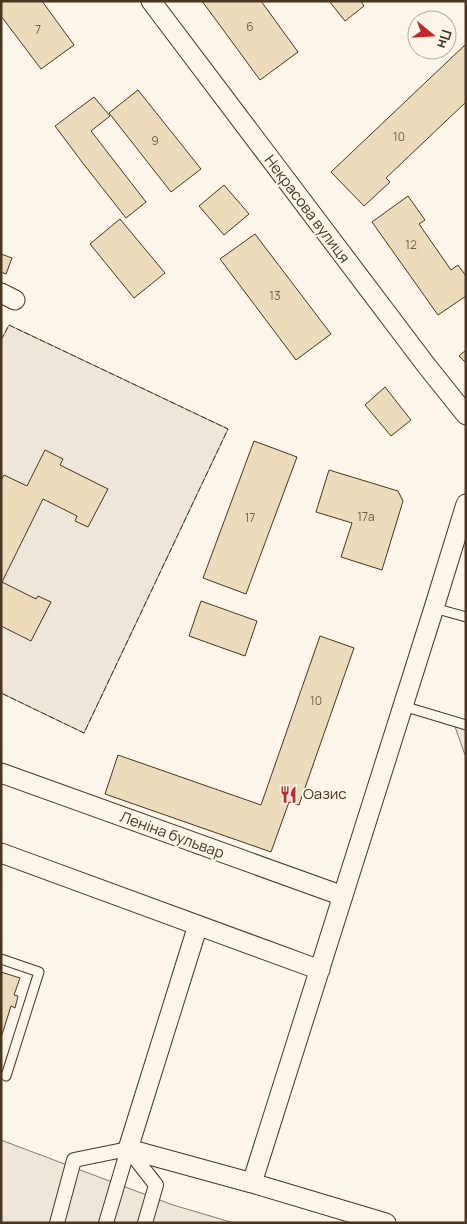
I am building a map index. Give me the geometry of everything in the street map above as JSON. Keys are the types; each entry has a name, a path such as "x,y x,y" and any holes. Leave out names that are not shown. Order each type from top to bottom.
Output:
{"street":[{"name":"Некрасова вулиця","path":"151,1 426,365 466,414"},
{"path":"252,1183 466,504"},
{"name":"Леніна бульвар","path":"1,774 343,896"},
{"path":"1,853 320,970"},
{"path":"106,1223 198,925"},
{"path":"128,1149 156,1185 145,1223"},
{"path":"57,1223 74,1160 128,1149 252,1183 386,1223"}],"lane":[{"path":"434,608 466,617"},
{"path":"403,706 466,725"},
{"path":"1,960 39,972 6,1076"}],"shaded area":[{"path":"9,325 228,429 84,733 1,693 1,340"},
{"path":"453,721 466,725 466,755 465,755"},
{"path":"1,1140 173,1205 234,1223 1,1223"}],"building":[{"path":"1,1 42,1 74,45 41,69 1,16"},
{"path":"202,1 261,1 298,52 260,80"},
{"path":"329,1 361,1 364,6 345,21"},
{"path":"466,44 466,102 386,178 390,182 364,206 331,172 449,60 457,60 457,53"},
{"path":"138,90 201,169 171,192 109,113"},
{"path":"94,97 110,116 91,131 146,202 126,218 55,126"},
{"path":"224,185 249,214 224,235 199,206"},
{"path":"408,196 425,220 419,224 451,270 458,265 466,276 466,296 438,315 372,222"},
{"path":"120,219 165,273 134,298 90,244"},
{"path":"255,234 331,334 296,360 220,259"},
{"path":"1,254 12,258 6,274 1,272"},
{"path":"466,350 466,363 459,356"},
{"path":"385,387 411,420 391,436 365,405"},
{"path":"254,441 297,457 246,594 203,578"},
{"path":"45,450 63,459 60,465 108,489 88,527 75,521 77,516 43,499 2,582 36,599 38,596 51,602 31,641 1,626 1,480 4,475 27,486"},
{"path":"329,470 398,491 403,501 382,570 341,557 352,523 316,512"},
{"path":"201,601 257,621 245,656 189,636"},
{"path":"320,636 354,648 299,805 289,802 271,852 105,794 118,755 261,805"},
{"path":"1,972 20,978 14,995 18,996 15,1008 11,1006 1,1038"}],"fence":[{"path":"1,340 9,325 228,429 84,733 1,693"}],"place":[{"name":"Оазис","path":"289,794"}]}
